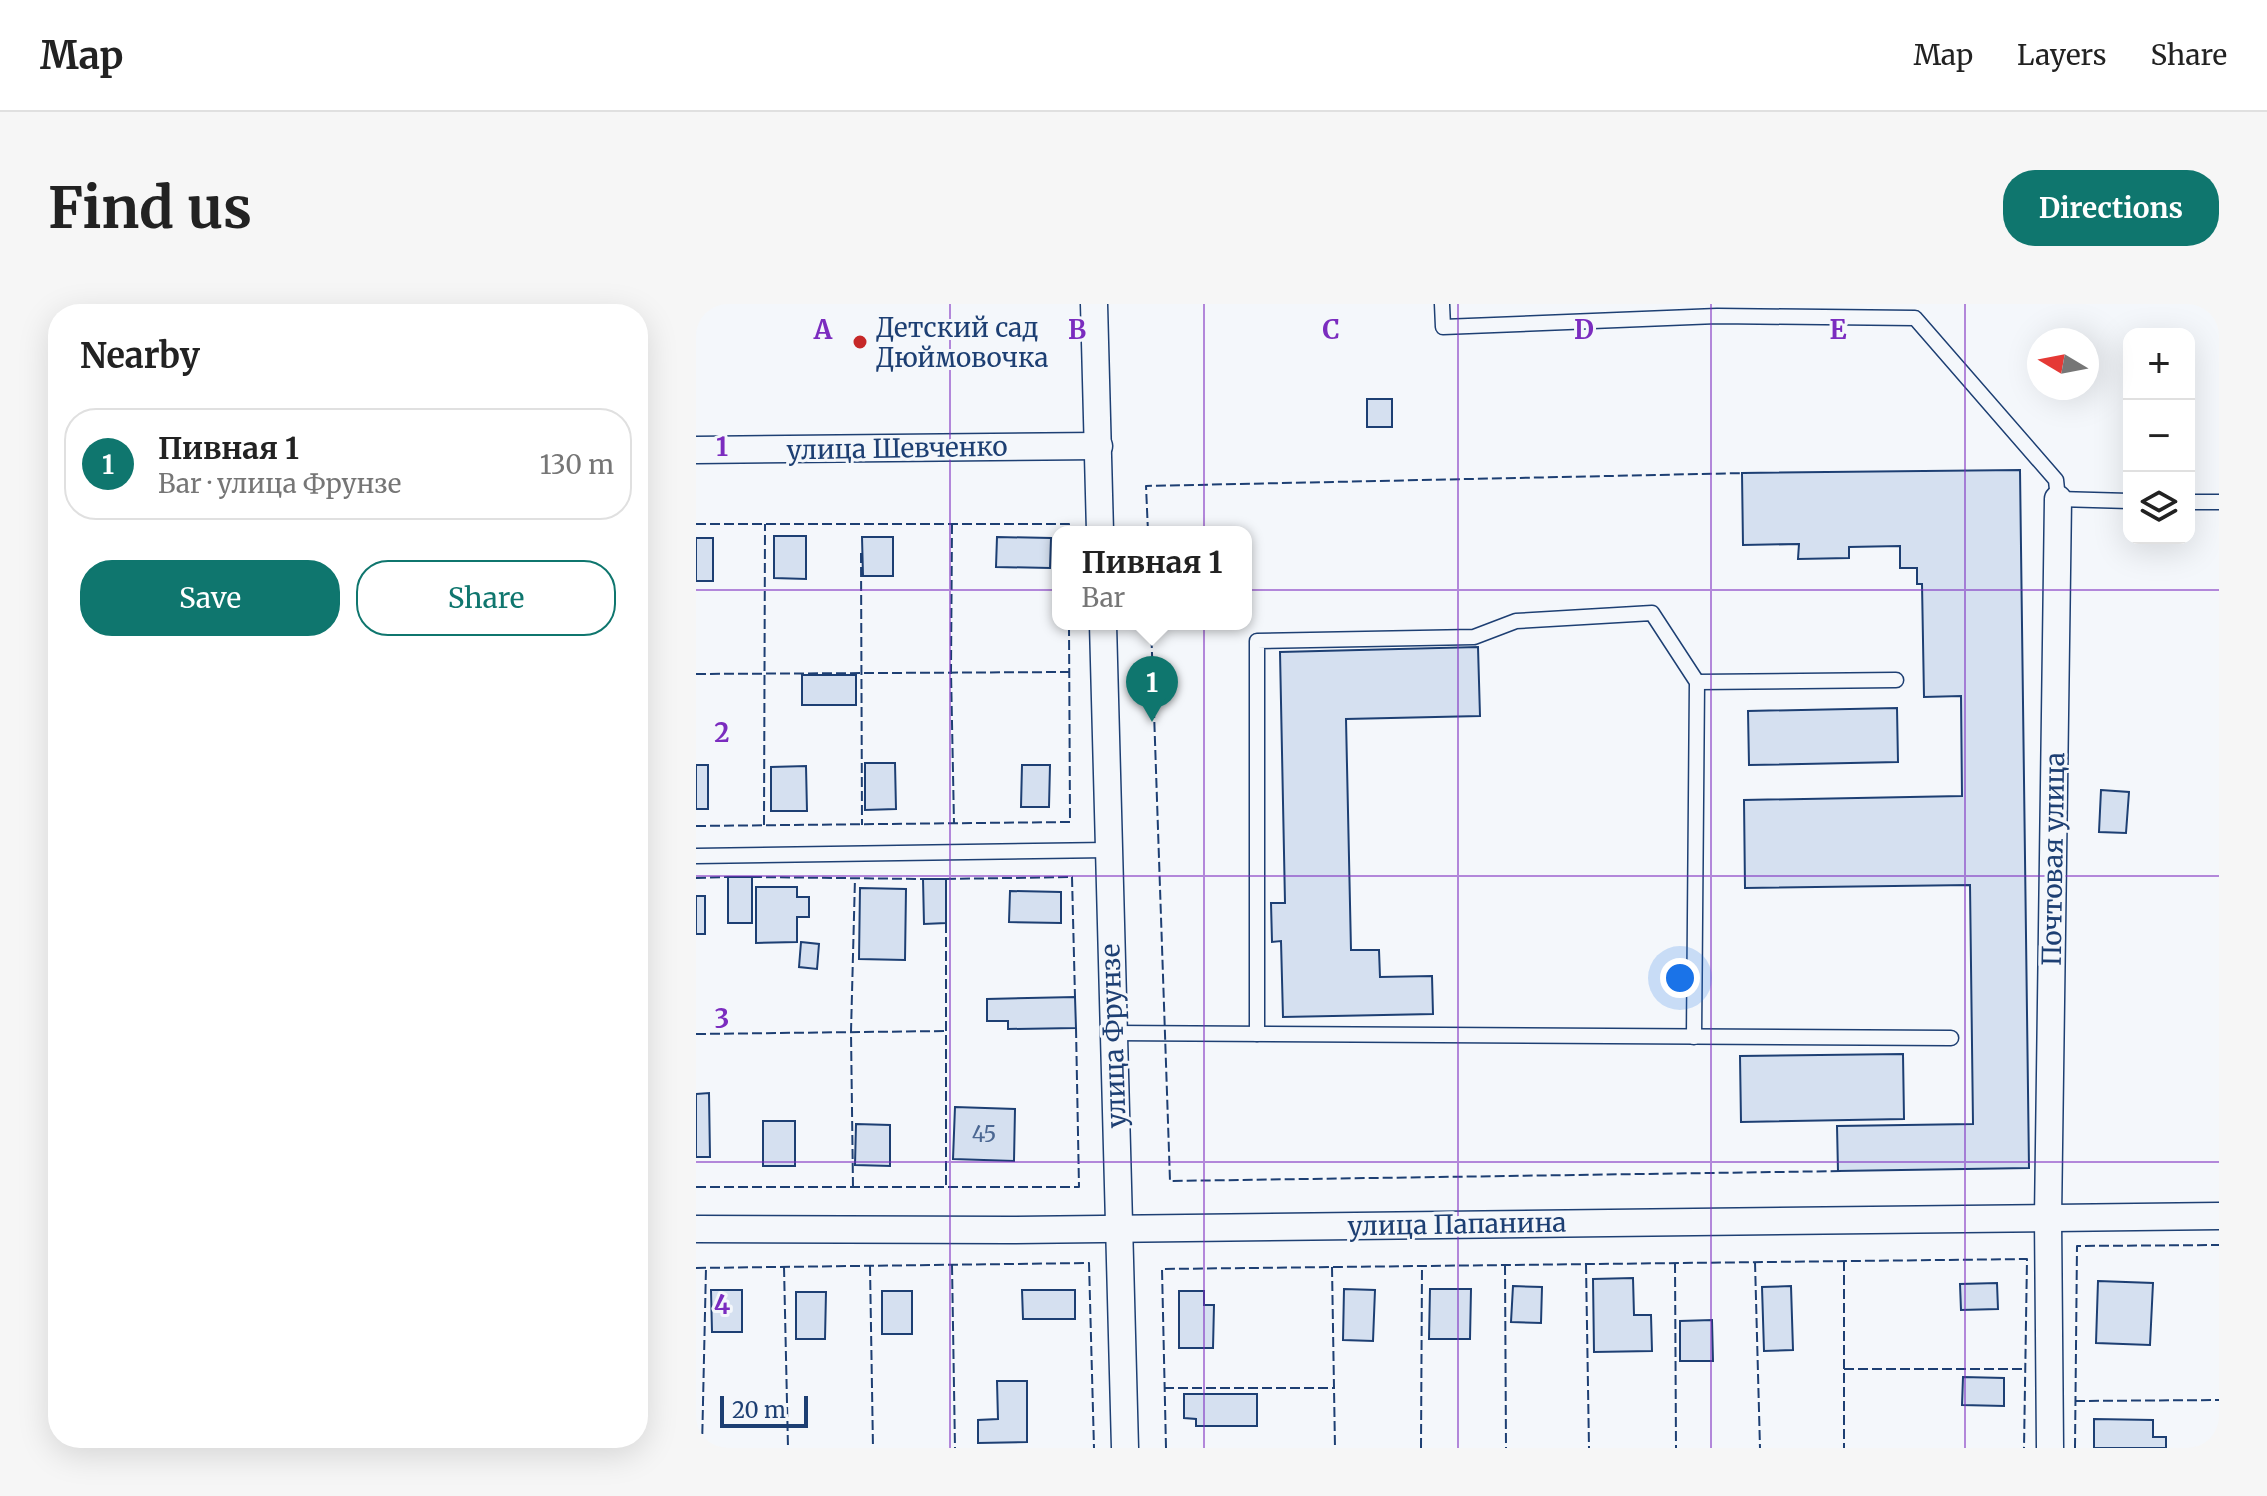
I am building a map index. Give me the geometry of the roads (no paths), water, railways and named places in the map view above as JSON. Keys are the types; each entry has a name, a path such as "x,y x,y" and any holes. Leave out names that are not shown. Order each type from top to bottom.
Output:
{"street":[{"path":"1094,304 1100,526"},
{"name":"улица Шевченко","path":"696,450 1099,446"},
{"name":"Почтовая улица","path":"2050,1448 2048,1218 2058,499"},
{"name":"улица Фрунзе","path":"1103,630 1125,1448"},
{"name":"улица Папанина","path":"696,1229 1010,1230 2219,1216"}],"lane":[{"path":"1442,304 1443,327 1717,310 1915,318 2056,480 2058,499 2123,501"},
{"path":"2195,502 2219,502"},
{"path":"1257,1034 1257,641 1474,637 1516,621 1652,613 1697,682 1694,1037"},
{"path":"1697,682 1896,680"},
{"path":"696,856 1108,850"},
{"path":"1113,1033 1951,1038"}],"place":[{"name":"Детский сад Дюймовочка","path":"860,342"},
{"name":"Пивная 1","path":"1152,722"}]}
